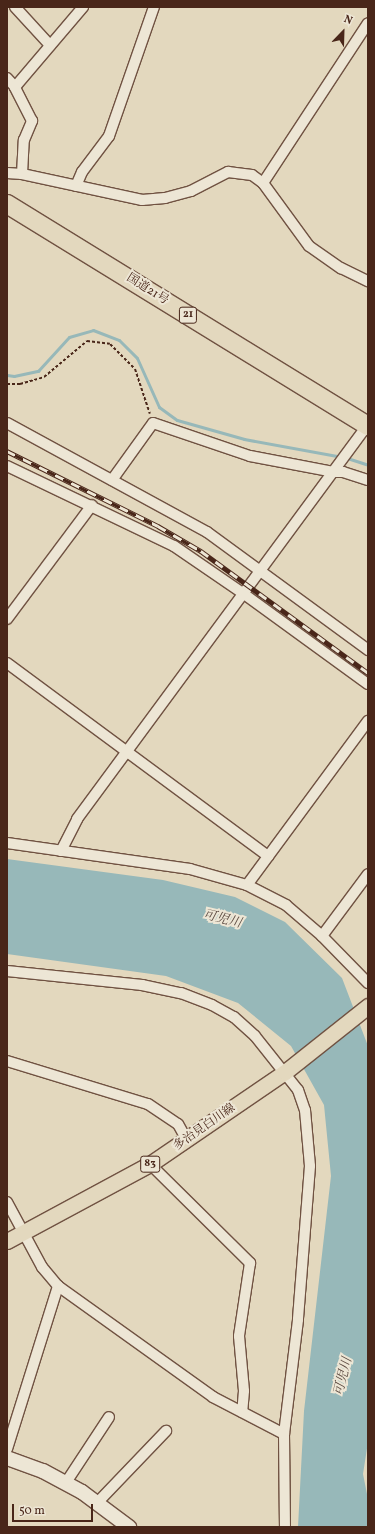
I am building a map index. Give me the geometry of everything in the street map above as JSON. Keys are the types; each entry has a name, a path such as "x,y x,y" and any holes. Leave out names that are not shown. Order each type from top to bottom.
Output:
{"highway":[{"name":"国道21号","path":"7,204 368,426"}],"main road":[{"name":"多治見白川線","path":"7,1241 22,1230 150,1164 187,1140 284,1072 368,1006"},
{"path":"7,1458 43,1471 97,1503 129,1527"}],"street":[{"path":"15,7 50,45"},
{"path":"15,87 83,7"},
{"path":"76,186 82,172 108,136 154,7"},
{"path":"263,183 368,23"},
{"path":"7,78 15,87 32,121 24,140 22,174"},
{"path":"7,173 22,174 142,200 165,198 191,191 228,172 252,175 263,183 309,246 341,268 368,281"},
{"path":"7,423 207,532 368,650"},
{"path":"112,480 153,423 250,456 334,472 344,472 368,480"},
{"path":"61,851 77,819 368,426"},
{"path":"7,466 92,505 174,546 244,594 368,684"},
{"path":"7,619 92,505"},
{"path":"7,663 126,753 268,856"},
{"path":"247,885 368,721"},
{"path":"7,843 190,869 247,885 286,905 322,936 368,983"},
{"path":"322,936 368,874"},
{"path":"7,971 142,985 181,993 212,1005 234,1018 255,1036 298,1090 305,1110 310,1166 298,1320 284,1434 285,1527"},
{"path":"7,1061 148,1104 178,1124 187,1140"},
{"path":"150,1164 250,1263 239,1336 244,1391 242,1412"},
{"path":"7,1202 42,1267 58,1286 213,1398 284,1434"},
{"path":"7,1449 58,1286"},
{"path":"65,1484 108,1417"},
{"path":"97,1503 166,1430"}],"path":[{"path":"7,384 20,384 44,377 87,341 110,344 135,369 153,423"}],"water":[{"name":"可児川","path":"7,859 163,880 235,897 285,922 342,978 368,1046 368,1442 363,1474 368,1499 368,1527 298,1527 304,1411 331,1176 324,1105 291,1046 238,1003 166,976 7,954"}],"waterway":[{"path":"7,375 14,376 38,371 69,337 93,330 119,340 137,358 159,407 177,420 244,439 342,457"},
{"path":"347,458 368,465"}],"railway":[{"path":"7,451 158,526 201,551 368,673"}]}
